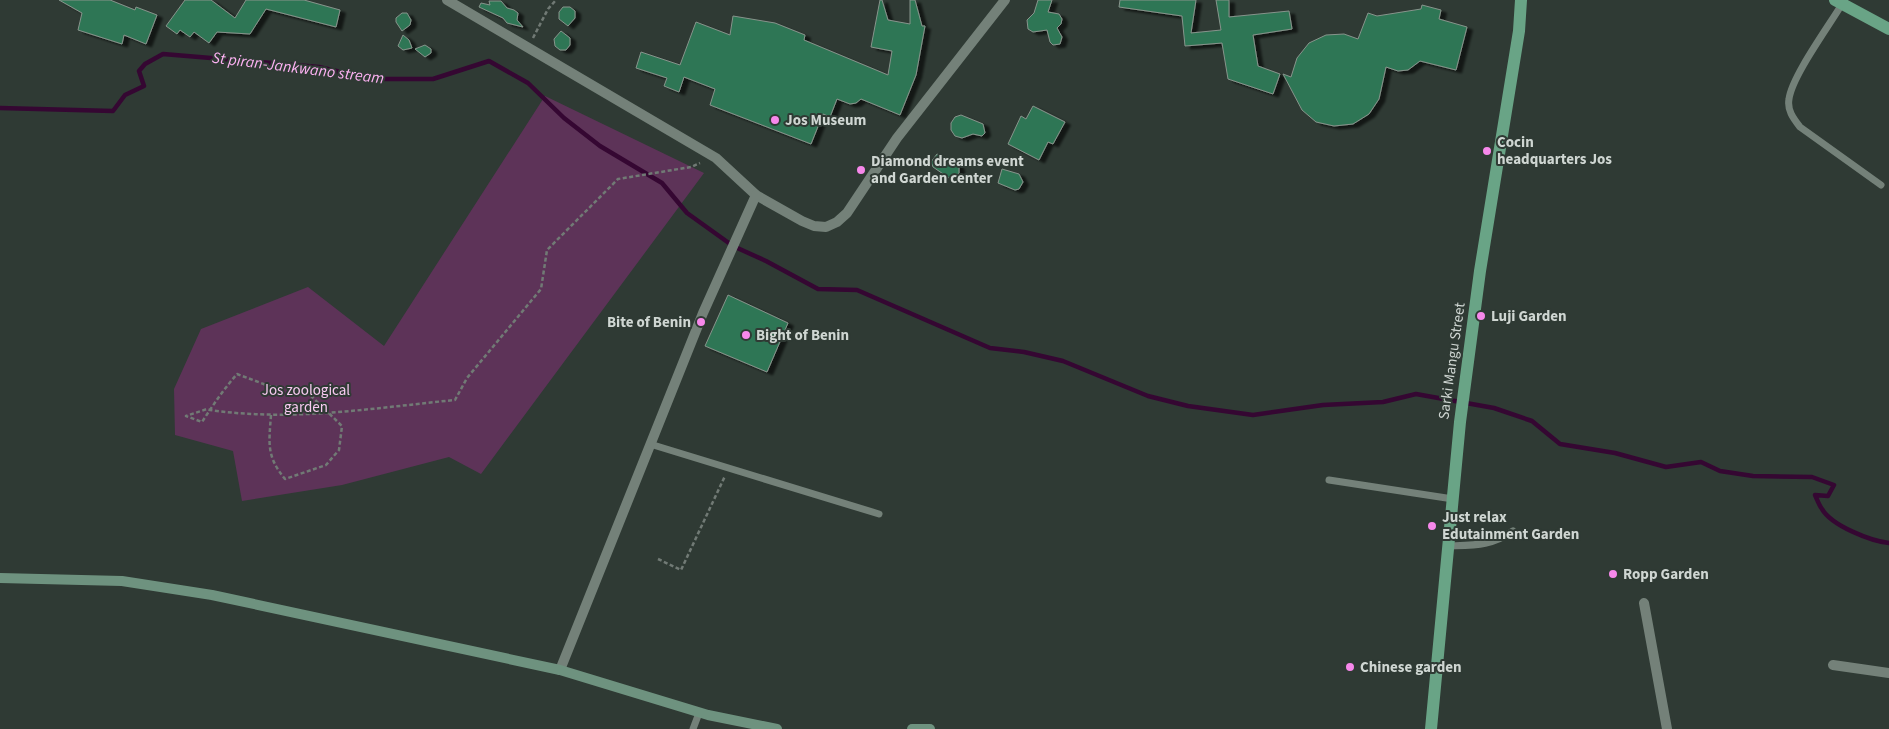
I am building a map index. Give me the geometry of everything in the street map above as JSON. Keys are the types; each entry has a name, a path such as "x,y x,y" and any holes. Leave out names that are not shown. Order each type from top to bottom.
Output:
{"main road":[{"name":"Sarki Mangu Street","path":"1431,729 1460,422 1478,288 1514,63 1521,0"},
{"path":"1838,2 1889,29"}],"street":[{"path":"447,0 529,46 716,158 756,195 814,226 826,227 837,222 847,213 897,138 1005,0"},
{"path":"560,670 703,313 756,195"},
{"path":"0,578 83,578 164,586 560,670 699,713 777,729"},
{"path":"1644,603 1667,729"},
{"path":"1833,665 1889,673"},
{"path":"912,729 930,729"}],"lane":[{"path":"1838,2 1795,81 1788,100 1790,114 1800,127 1881,185"},
{"path":"650,444 879,514"},
{"path":"1329,480 1453,499"},
{"path":"1448,546 1498,542 1514,532"},
{"path":"693,729 699,713"}],"path":[{"path":"529,46 548,9 556,0"},
{"path":"271,415 269,450 275,467 285,479 326,465 339,450 342,426 328,413 307,392 270,386 237,374 210,410 202,422 186,416 207,409 210,410 246,415 328,413 455,400 467,378 541,288 547,250 618,179 691,167 716,158"},
{"path":"658,559 681,570 729,468"}],"green space":[{"name":"Jos zoological garden","path":"545,96 704,173 481,474 449,457 342,485 242,501 233,451 175,435 174,389 201,329 308,287 384,346"}],"building":[{"path":"59,0 110,0 135,10 136,7 157,15 146,44 124,35 122,44 78,30 82,13"},
{"path":"185,0 211,0 235,18 246,0 304,0 340,10 336,27 266,9 250,34 217,32 209,43 194,32 190,37 180,30 177,34 166,26"},
{"path":"880,0 882,0 888,20 910,24 910,0 915,0 922,26 925,26 916,75 900,115 861,99 856,103 850,104 837,99 830,117 823,114 811,144 710,105 715,89 684,77 679,92 664,86 667,78 636,68 641,52 680,65 696,22 730,35 733,16 775,23 805,35 804,40 888,75 892,51 871,47"},
{"path":"1038,0 1052,0 1048,12 1059,14 1062,19 1061,24 1057,28 1062,37 1060,44 1053,45 1050,42 1047,30 1033,32 1028,29 1027,20 1034,13"},
{"path":"1120,0 1196,0 1191,33 1221,30 1216,0 1229,0 1229,17 1289,11 1292,29 1253,35 1258,66 1280,74 1273,94 1228,79 1222,43 1185,46 1182,16 1119,7"},
{"path":"489,1 501,1 507,8 518,13 517,20 523,27 507,23 503,18 479,7 481,3 490,5"},
{"path":"1422,5 1441,10 1439,19 1467,27 1456,70 1420,61 1408,70 1398,71 1386,67 1379,99 1369,114 1353,124 1334,126 1316,122 1302,110 1283,74 1291,77 1297,58 1309,43 1326,35 1344,34 1358,39 1368,13 1377,16 1421,9"},
{"path":"563,7 570,7 575,11 575,18 568,26 559,19 559,12"},
{"path":"402,13 407,13 411,20 410,25 402,31 396,22 396,18"},
{"path":"561,31 570,38 570,45 566,50 560,50 555,46 554,39"},
{"path":"403,35 409,40 412,48 403,50 398,46"},
{"path":"425,45 431,49 431,53 425,57 415,49"},
{"path":"1033,106 1065,122 1053,144 1048,142 1039,160 1008,144 1021,116 1026,119"},
{"path":"961,115 983,124 985,133 982,136 973,134 962,138 955,136 951,130 951,123 955,117"},
{"path":"937,154 955,162 959,167 959,173 955,177 949,178 933,167 931,162"},
{"path":"1002,169 1019,174 1023,182 1019,189 1015,190 998,183"},
{"name":"Bight of Benin","path":"728,295 788,323 767,372 705,346"}],"waterway":[{"name":"St piran-Jankwano stream","path":"0,108 113,111 125,95 144,86 139,71 145,64 163,54 319,67 371,79 433,79 489,61 528,83 564,118 600,146 662,183 687,213 733,246 766,261 818,289 857,290 990,348 1024,352 1063,361 1148,396 1188,406 1253,415 1323,405 1383,402 1416,394 1494,408 1532,421 1560,444 1615,453 1666,467 1701,462 1720,471 1753,476 1812,477 1834,485 1828,496 1815,495 1827,515 1852,532 1889,543"}],"place":[{"name":"Jos Museum","path":"775,120"},
{"name":"Cocin headquarters Jos","path":"1487,151"},
{"name":"Diamond dreams event and Garden center","path":"861,170"},
{"name":"Luji Garden","path":"1481,316"},
{"name":"Bite of Benin","path":"701,322"},
{"name":"Bight of Benin","path":"746,335"},
{"name":"Just relax Edutainment Garden","path":"1432,526"},
{"name":"Ropp Garden","path":"1613,574"},
{"name":"Chinese garden","path":"1350,667"}]}
